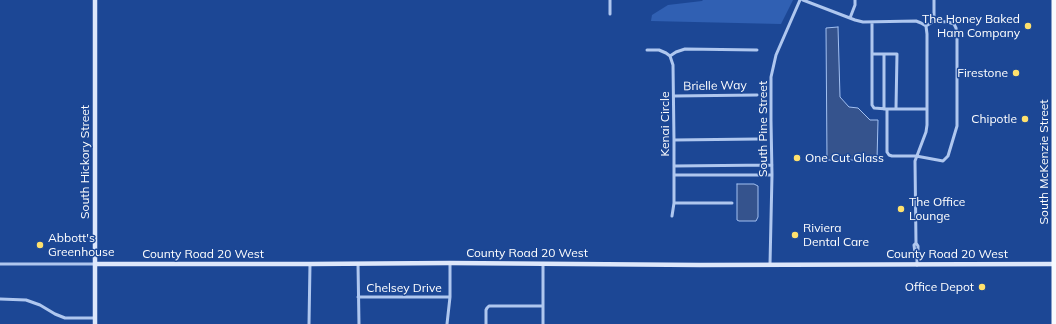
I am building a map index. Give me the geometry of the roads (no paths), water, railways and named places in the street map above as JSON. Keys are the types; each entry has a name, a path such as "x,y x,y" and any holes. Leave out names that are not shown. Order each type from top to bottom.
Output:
{"main road":[{"name":"South McKenzie Street","path":"1054,0 1054,324"},
{"path":"1054,83 1056,90"}],"street":[{"name":"South Hickory Street","path":"95,0 95,324"},
{"path":"610,0 610,14"},
{"path":"801,0 863,22 916,21 926,26 928,34 927,125 926,132 915,161 916,243 918,246 917,264"},
{"name":"South Pine Street","path":"770,264 772,77 776,55 801,0"},
{"path":"850,18 855,5 855,0"},
{"path":"934,0 934,21"},
{"path":"884,54 888,155 916,156 943,161 948,156 957,126 956,28 954,24 948,22 934,21 926,26"},
{"path":"872,22 872,105 874,108 885,109 927,109"},
{"path":"646,50 659,50 670,56 685,49 757,50"},
{"path":"872,54 896,54 896,108"},
{"name":"Kenai Circle","path":"670,56 673,65 674,96 674,203 672,216"},
{"name":"Brielle Way","path":"674,96 757,95"},
{"path":"674,140 758,139"},
{"path":"722,165 722,175"},
{"path":"674,166 772,165"},
{"path":"674,176 772,175"},
{"path":"674,203 732,203"},
{"path":"447,324 450,297 450,263"},
{"name":"County Road 20 West","path":"0,264 1055,264"},
{"path":"309,324 310,264"},
{"path":"358,264 359,324"},
{"path":"543,264 543,324"},
{"name":"Chelsey Drive","path":"358,297 450,297"},
{"path":"0,299 26,300 40,305 65,318 95,318"},
{"path":"486,324 486,310 489,306 543,306"}],"place":[{"name":"The Honey Baked Ham Company","path":"1028,26"},
{"name":"Firestone","path":"1016,73"},
{"name":"Chipotle","path":"1025,119"},
{"name":"One Cut Glass","path":"797,158"},
{"name":"The Office Lounge","path":"901,209"},
{"name":"Riviera Dental Care","path":"795,235"},
{"name":"Abbott's Greenhouse","path":"40,245"},
{"name":"Office Depot","path":"982,287"}]}
